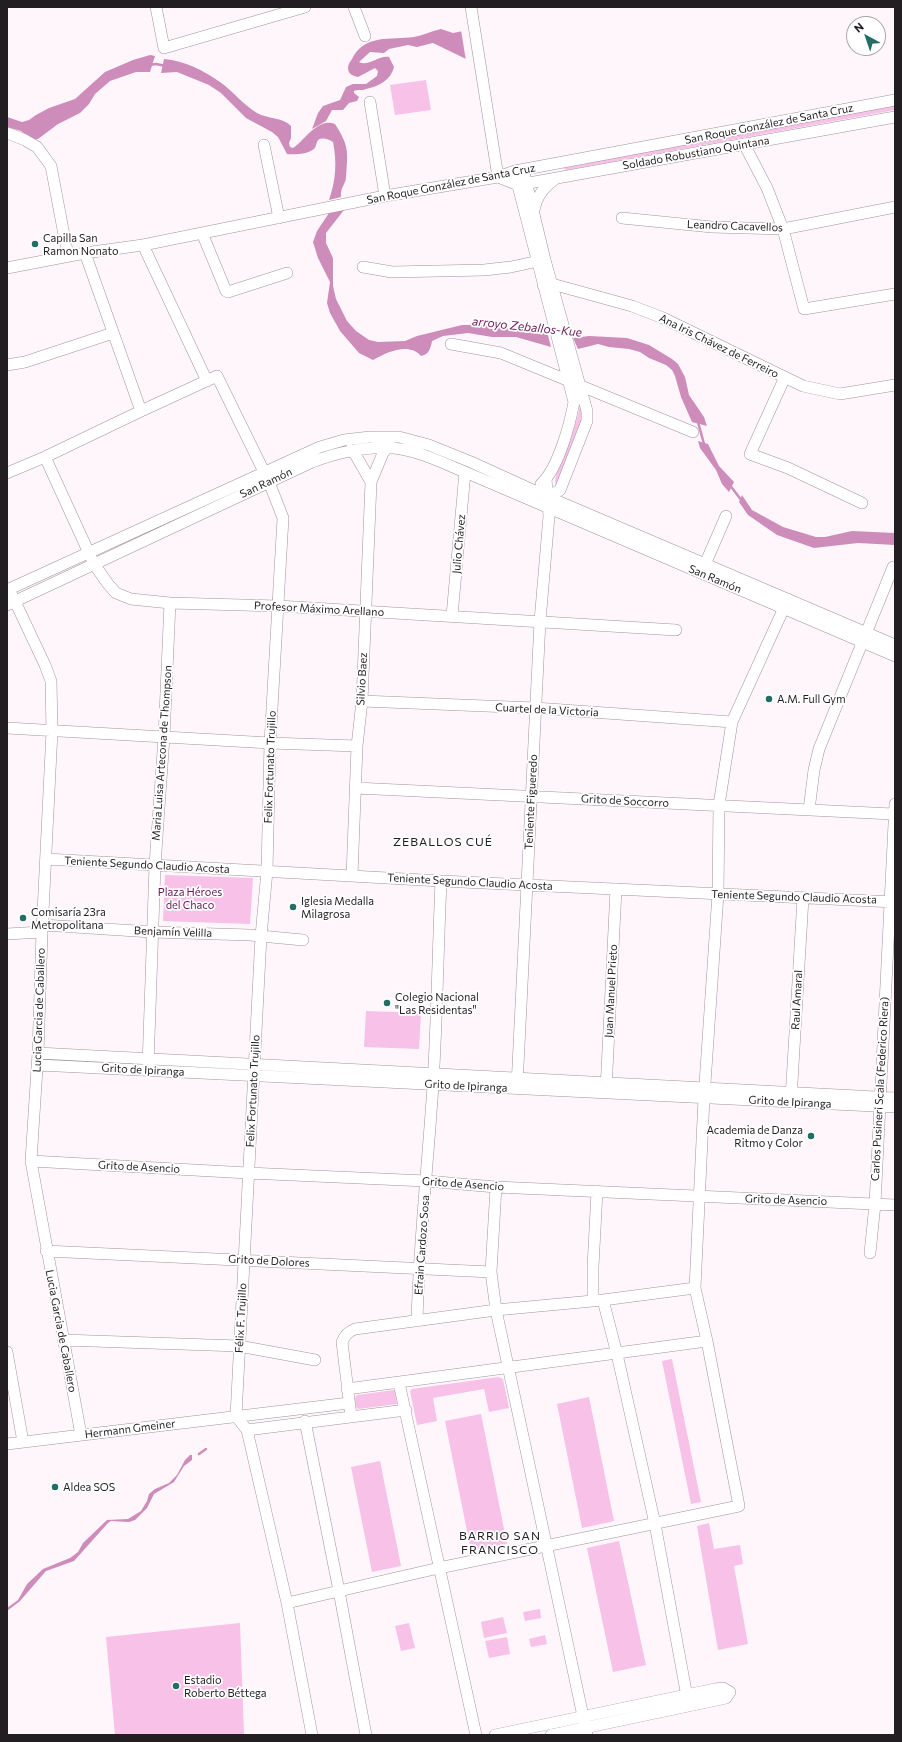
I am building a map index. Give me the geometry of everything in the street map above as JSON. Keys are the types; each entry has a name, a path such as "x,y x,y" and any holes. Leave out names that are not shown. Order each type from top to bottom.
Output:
{"street":[{"path":"156,7 164,48 305,7"},
{"path":"354,7 365,36"},
{"path":"470,7 498,177 522,184 534,211 541,260"},
{"name":"San Roque González de Santa Cruz","path":"7,268 85,253 143,245 385,196 498,177 519,171 895,100"},
{"path":"370,102 385,196"},
{"name":"Soldado Robustiano Quintana","path":"522,184 895,117"},
{"path":"7,133 25,140 37,147 51,166 68,256"},
{"path":"744,144 764,182 783,229 804,309 895,294"},
{"path":"264,145 279,218"},
{"path":"519,171 558,326 568,358 580,385 587,411 587,421 552,503"},
{"path":"534,211 540,193 544,187 556,178"},
{"name":"Leandro Cacavellos","path":"622,218 712,227 783,229 895,206"},
{"path":"202,233 226,291 228,292 232,292 287,273"},
{"path":"7,473 45,458 141,410 206,381 143,245"},
{"path":"85,253 141,410"},
{"path":"363,267 392,272 484,270 511,267 541,260"},
{"name":"Ana Iris Chávez de Ferreiro","path":"548,284 632,306 663,318 803,386 840,394 895,385"},
{"path":"7,365 25,362 113,333"},
{"path":"451,344 501,353 693,432"},
{"path":"529,487 538,486 546,480 554,466 571,420 574,402 569,381 568,358"},
{"name":"Felix Fortunato Trujillo","path":"206,381 217,376 266,478 283,518 270,743 267,871 261,936 255,1070 248,1173"},
{"path":"785,377 750,454 788,468 862,503"},
{"name":"San Ramón","path":"11,603 94,564 266,478 320,447 344,440 370,437 399,438 429,445 529,487 552,503 866,638 895,656"},
{"name":"Silvio Baez","path":"352,876 357,746 362,701 371,482 383,453 387,448"},
{"name":"San Ramón","path":"8,590 88,552 266,478 350,450 394,448 428,458 465,472 535,502 552,503"},
{"path":"350,450 355,454 371,482"},
{"name":"Profesor Máximo Arellano","path":"45,458 94,564 116,593 131,599 170,603 278,606 676,630"},
{"name":"Julio Chávez","path":"452,616 465,472"},
{"name":"Teniente Figueredo","path":"517,1084 540,621 552,503 546,480"},
{"path":"703,568 726,516"},
{"path":"809,810 814,770 820,749 866,638 893,567"},
{"name":"Lucia Garcia de Caballero","path":"8,590 11,603 45,665 51,681 52,731 38,1065 31,1161 46,1251 81,1435"},
{"name":"Maria Luisa Artecona de Thompson","path":"148,1070 155,865 164,737 170,603"},
{"path":"287,1603 439,1568 739,1506 707,1341 695,1288 699,1196 718,894 719,806 732,722 785,603"},
{"name":"San Ramón","path":"866,638 895,645"},
{"name":"Cuartel de la Victoria","path":"362,701 535,708 732,722"},
{"path":"7,728 270,743 357,746"},
{"name":"Grito de Soccorro","path":"356,788 809,810 894,809"},
{"name":"Carlos Pusineri Scala (Federico Riera)","path":"870,1253 875,1204 879,1102 893,902 894,809"},
{"name":"Teniente Segundo Claudio Acosta","path":"46,859 441,881 893,902"},
{"name":"Efrain Cardozo Sosa","path":"417,1321 418,1270 433,1080 441,881"},
{"name":"Juan Manuel Prieto","path":"606,1088 616,889"},
{"name":"Raul Amaral","path":"791,1097 803,898"},
{"name":"Benjamín Velilla","path":"7,934 43,929 261,936 303,940"},
{"name":"Grito de Ipiranga","path":"38,1053 149,1059 255,1070 879,1102 895,1107"},
{"name":"Grito de Ipiranga","path":"38,1065 148,1070 255,1070"},
{"name":"Grito de Ipiranga","path":"879,1102 895,1098"},
{"name":"Grito de Asencio","path":"31,1161 496,1187 895,1205"},
{"name":"Félix F. Trujillo","path":"236,1416 248,1173"},
{"path":"496,1187 491,1272 496,1310 586,1731"},
{"path":"597,1191 593,1267 598,1300 617,1354 655,1524 688,1700"},
{"name":"Grito de Dolores","path":"46,1251 418,1270 491,1272"},
{"path":"351,1416 342,1342 345,1335 355,1329 496,1310 598,1300 695,1288"},
{"path":"63,1340 239,1346 315,1360"},
{"path":"348,1389 707,1341"},
{"path":"7,1352 23,1442"},
{"path":"399,1383 476,1735"},
{"name":"Hermann Gmeiner","path":"7,1444 349,1402"},
{"path":"247,1430 406,1410"},
{"path":"236,1416 247,1430 287,1603 312,1735"},
{"path":"305,1422 366,1735"},
{"path":"495,1735 583,1716 716,1695"},
{"path":"551,1735 586,1731 688,1700"}],"green space":[{"path":"426,80 431,110 395,115 390,85"},
{"path":"895,102 895,110 567,170 563,168"},
{"path":"580,403 584,415 556,487 556,478 561,458 575,424"},
{"name":"Plaza Héroes del Chaco","path":"165,875 253,878 250,924 163,921"},
{"path":"366,1011 421,1013 419,1049 364,1047"},
{"path":"672,1359 701,1502 691,1504 662,1361"},
{"path":"498,1377 503,1379 509,1408 489,1412 484,1389 433,1398 437,1421 417,1425 410,1391 412,1389"},
{"path":"394,1390 397,1404 358,1409 356,1407 355,1398 357,1395"},
{"path":"589,1397 614,1521 582,1528 557,1404"},
{"path":"481,1414 507,1544 471,1551 445,1421"},
{"path":"380,1461 401,1566 372,1572 351,1467"},
{"path":"709,1523 714,1549 740,1545 743,1564 734,1566 748,1644 718,1650 697,1526"},
{"path":"619,1541 646,1665 613,1672 587,1548"},
{"path":"540,1609 541,1618 525,1621 523,1612"},
{"path":"503,1617 507,1633 484,1638 481,1622"},
{"name":"Estadio Roberto Béttega","path":"240,1623 244,1735 115,1735 106,1637"},
{"path":"409,1623 415,1648 401,1651 395,1626"},
{"path":"545,1635 547,1644 531,1647 529,1639"},
{"path":"507,1637 510,1654 489,1658 485,1641"}],"shaded area":[{"path":"441,29 453,33 468,30 466,59 433,43 417,47 408,45 389,49 384,53 370,52 359,62 366,63 389,57 394,67 390,76 384,82 375,86 364,90 354,91 354,93 359,97 357,101 349,103 343,110 332,110 326,121 312,129 318,113 323,106 340,100 346,87 353,84 366,84 377,76 378,71 375,68 358,77 349,72 349,63 363,45 378,40 414,37"},
{"path":"150,55 155,56 150,72 136,72 110,81 95,94 89,104 80,113 58,124 38,139 32,139 21,131 7,127 7,117 22,122 29,120 49,108 75,99 105,72 133,60"},
{"path":"164,59 186,64 200,70 220,82 257,113 287,123 291,126 290,147 293,148 317,126 329,123 335,124 343,138 347,155 346,179 341,191 341,197 329,200 335,171 333,142 326,139 320,139 318,140 315,148 311,151 301,154 287,154 278,137 272,132 246,118 221,93 209,85 177,72 161,73"},
{"path":"344,210 326,233 326,243 333,258 333,286 336,299 347,321 356,331 369,340 378,342 405,341 417,336 462,325 488,325 503,328 546,328 551,347 516,337 492,337 468,333 443,336 432,341 428,352 421,356 416,352 404,349 385,354 373,360 359,353 340,331 330,313 327,303 330,282 318,258 313,242 317,231 329,213"},
{"path":"589,336 627,338 649,345 672,359 678,364 685,377 689,395 704,417 707,426 692,422 681,397 675,376 672,370 666,365 649,358 640,352 629,349 609,347 598,344 578,349 573,338"},
{"path":"698,441 708,444 719,466 734,482 729,492 722,484 716,470 700,448"},
{"path":"742,495 752,510 783,527 816,537 825,537 852,531 895,533 895,545 858,543 814,548 777,535 748,515 739,502"},
{"path":"192,1455 192,1460 184,1466 174,1482 154,1494 147,1508 135,1520 129,1522 111,1521 108,1523 74,1561 46,1571 20,1601 7,1611 7,1608 18,1600 27,1584 43,1569 70,1558 78,1552 83,1543 107,1520 128,1519 141,1511 149,1494 155,1489 169,1483 177,1475 185,1460"}],"pier":[{"path":"468,28 475,60 466,61 461,30"}],"waterway":[{"name":"arroyo Zeballos-Kue","path":"149,65 156,64 166,66"},
{"name":"arroyo Zeballos-Kue","path":"698,422 704,444"},
{"name":"arroyo Zeballos-Kue","path":"729,484 742,501"},
{"path":"199,1454 206,1449"}],"place":[{"name":"Capilla San Ramon Nonato","path":"35,244"},
{"name":"A.M. Full Gym","path":"769,699"},
{"name":"Iglesia Medalla Milagrosa","path":"293,907"},
{"name":"Comisaría 23ra Metropolitana","path":"23,918"},
{"name":"Colegio Nacional \"Las Residentas\"","path":"387,1003"},
{"name":"Academia de Danza Ritmo y Color","path":"811,1136"},
{"name":"Aldea SOS","path":"55,1487"},
{"name":"Estadio Roberto Béttega","path":"176,1686"}],"district":[{"name":"ZEBALLOS CUÉ","path":"443,842"},
{"name":"BARRIO SAN FRANCISCO","path":"500,1543"}]}
